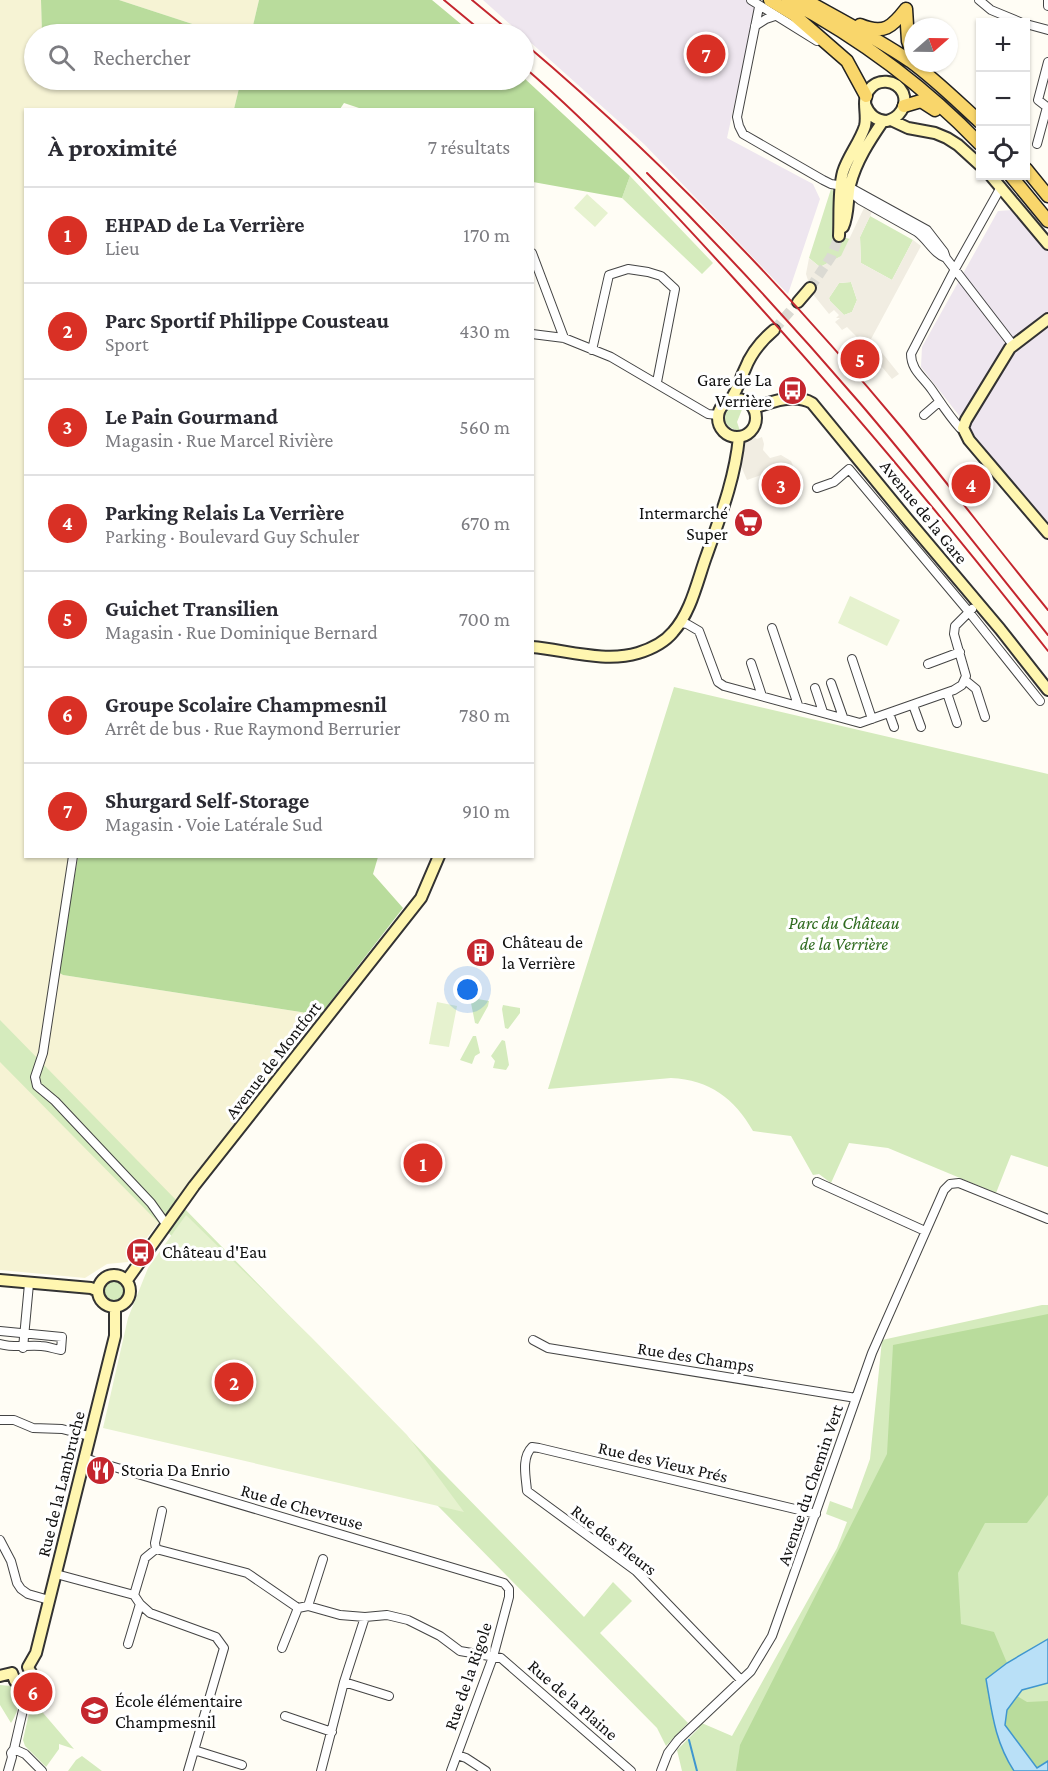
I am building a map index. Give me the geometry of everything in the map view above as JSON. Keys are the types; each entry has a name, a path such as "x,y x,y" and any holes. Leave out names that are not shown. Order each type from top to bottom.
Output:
{"main road":[{"path":"788,0 804,4 850,25 911,62 976,118"},
{"path":"765,3 793,14 847,61 866,100"},
{"path":"804,4 891,64 976,139"},
{"path":"850,25 857,23 871,29 881,29 893,24 907,4"},
{"path":"931,72 976,111"},
{"path":"903,107 915,101 926,103 966,136 976,140"},
{"path":"1030,174 1048,196"},
{"path":"1014,180 1048,221"}],"street":[{"path":"751,0 765,3 775,16 832,48"},
{"path":"979,0 991,10 1010,18"},
{"path":"1048,1 1048,6"},
{"path":"765,3 755,26 737,117 743,134 823,180 846,188 927,230 1013,345"},
{"path":"755,26 775,16"},
{"path":"1030,25 1048,30"},
{"path":"1037,144 1047,106 1038,100 1048,62"},
{"path":"846,188 847,175 860,147 865,124 866,100 873,86 881,82 890,82 897,86 903,93 903,107 908,120 920,130"},
{"path":"866,100 872,115 908,128 935,133 953,141 976,161"},
{"path":"846,188 871,138 887,120 900,113 903,107"},
{"path":"839,234 845,225 849,205 842,174 865,124"},
{"path":"994,180 1048,244"},
{"path":"846,188 868,205 917,232 940,256 946,258"},
{"path":"1001,188 955,269 911,354 914,368 939,402 960,428 963,428 966,435 1048,533"},
{"path":"534,257 564,338"},
{"path":"592,350 609,275 628,269 661,276 675,289 657,382"},
{"path":"798,302 810,288"},
{"path":"963,428 1013,345 1048,319"},
{"path":"731,399 744,400 754,408 756,415 753,428 744,436 728,435 723,431 718,416 722,405 731,399 739,386 751,356 774,330 754,359 745,387 744,400"},
{"path":"534,334 564,338 611,357 708,414 718,416"},
{"name":"Avenue de la Gare","path":"754,408 780,400 808,400 816,406 974,608 1000,629 1048,690"},
{"path":"924,415 939,402"},
{"path":"970,416 969,429 973,442"},
{"path":"534,647 600,656 628,655 661,643 681,623 691,601 732,481 739,437"},
{"path":"817,488 834,482 860,461"},
{"path":"849,469 974,608 1040,700"},
{"path":"681,623 699,631 718,681 724,686 860,723 958,688 965,680 966,671 954,633 955,626 974,608"},
{"path":"772,628 798,705"},
{"path":"928,663 960,652"},
{"path":"852,659 872,719"},
{"path":"751,663 762,696"},
{"path":"965,680 976,688 985,717"},
{"path":"831,683 843,717"},
{"path":"815,688 823,712"},
{"path":"947,693 957,723"},
{"path":"914,705 921,727"},
{"path":"889,713 894,728"},
{"path":"73,858 43,1053 35,1077 37,1086 55,1101 151,1203 166,1224"},
{"name":"Avenue de Montfort","path":"127,1280 166,1224 421,898 438,858"},
{"path":"817,1182 926,1231"},
{"name":"Avenue du Chemin Vert","path":"661,1771 668,1753 678,1740 758,1661 771,1636 872,1353 944,1190 951,1184 958,1183 1048,1220"},
{"path":"117,1275 127,1280 130,1285 130,1295 124,1304 115,1307 105,1304 98,1291 99,1285 106,1276 117,1275"},
{"path":"0,1280 91,1288 98,1291"},
{"path":"23,1347 29,1284"},
{"name":"Rue de la Lambruche","path":"28,1667 36,1653 115,1336 115,1307"},
{"path":"0,1331 62,1337 61,1350 40,1346 23,1347 0,1344"},
{"name":"Rue des Champs","path":"533,1340 548,1348 856,1398"},
{"path":"0,1420 14,1420 33,1428 62,1429 89,1436"},
{"name":"Rue des Vieux Prés","path":"526,1476 527,1452 532,1447 816,1514"},
{"name":"Rue de Chevreuse","path":"84,1458 504,1583 508,1589"},
{"name":"Rue des Fleurs","path":"526,1476 527,1491 534,1498 636,1571 741,1680"},
{"path":"156,1549 155,1543 162,1511"},
{"path":"0,1540 11,1561 16,1583 28,1594 49,1600"},
{"path":"134,1595 145,1558 156,1549"},
{"path":"156,1549 247,1573 298,1608 308,1606 340,1615 365,1617 387,1615 408,1620 440,1636 460,1651 493,1657"},
{"path":"308,1606 323,1560"},
{"path":"56,1574 134,1595 150,1613 216,1637 224,1648 188,1771"},
{"name":"Rue de la Rigole","path":"451,1771 493,1657 509,1597 508,1589"},
{"path":"128,1644 140,1604"},
{"path":"282,1648 298,1608"},
{"path":"321,1771 344,1682 365,1617"},
{"name":"Rue de la Plaine","path":"493,1657 501,1658 631,1771"},
{"path":"0,1676 12,1672 19,1665 28,1667 32,1675 24,1684"},
{"path":"12,1672 15,1681 24,1684"},
{"path":"344,1682 389,1696"},
{"path":"8,1771 12,1757 18,1758 17,1751 26,1697 24,1684"},
{"path":"285,1716 332,1732"},
{"path":"194,1750 242,1765"},
{"path":"17,1751 25,1754 42,1771"},
{"path":"457,1755 486,1771"}],"shaded area":[{"path":"0,0 41,0 42,24 24,24 24,90 239,90 234,108 24,108 24,858 78,858 58,972 63,975 320,1015 128,1262 107,1264 85,1278 0,1270"},
{"path":"119,0 259,0 253,24 192,24"},
{"path":"483,0 757,0 727,138 813,184 820,199 788,294 644,144 534,46 534,24 510,24"},
{"path":"864,208 872,212 860,237 861,263 892,280 913,240 921,246 871,339 899,374 892,379 847,327 842,330 835,322 840,318 836,318 839,315 834,310 829,314 812,293 806,274 809,258 820,267 841,256","holes":["851,282 857,300 852,312 844,315 829,298 839,283"]},
{"path":"1012,210 1048,243 1048,529 921,367 922,347 998,211"},
{"path":"752,436 757,439 762,437 763,450 770,458 781,455 791,461 794,468 790,478 772,486 767,473 747,480 741,466 746,441"}],"green space":[{"path":"41,0 119,0 192,24 73,24 42,24"},
{"path":"259,0 432,0 461,24 253,24"},
{"path":"534,87 630,176 622,198 534,182 534,108 359,108 344,103 341,108 234,108 239,90 534,90"},
{"path":"630,176 713,263 702,274 622,198"},
{"path":"831,189 836,193 834,235 850,239 842,256 820,267 809,258"},
{"path":"587,194 608,213 595,227 574,208"},
{"path":"870,216 913,240 892,280 861,263 860,237"},
{"path":"851,282 857,300 852,312 844,315 829,298 839,283"},
{"path":"734,402 740,402 743,407 737,422 740,431 728,426 724,419 726,407"},
{"path":"850,596 900,620 887,646 838,623"},
{"name":"Parc du Château de la Verrière","path":"674,687 1048,774 1048,1167 1011,1155 996,1193 888,1148 849,1143 831,1183 819,1174 813,1175 791,1136 753,1131 746,1119 729,1100 698,1082 671,1078 548,1089"},
{"path":"78,858 378,858 373,874 403,908 320,1015 63,975 58,972"},
{"path":"472,998 489,1001 478,1024 475,1023"},
{"path":"437,1002 457,1006 449,1047 429,1044"},
{"path":"503,1005 520,1008 520,1013 508,1029 505,1028"},
{"path":"0,1020 584,1617 613,1582 632,1601 600,1633 688,1723 666,1746 657,1728 0,1062"},
{"path":"473,1036 476,1036 480,1053 475,1056 472,1064 460,1060"},
{"path":"502,1040 505,1041 509,1065 506,1070 493,1068 495,1061 491,1056"},
{"path":"186,1215 407,1435 464,1512 103,1428 128,1318 148,1268"},
{"path":"114,1277 123,1281 127,1290 123,1299 114,1303 105,1299 101,1290 105,1281"},
{"path":"1048,1305 1048,1771 682,1771 677,1750 699,1728 697,1721 732,1736 837,1548 847,1522 826,1514 830,1501 852,1509 870,1459 882,1340"},
{"path":"1048,1314 1048,1495 1027,1523 985,1523 958,1573 961,1624 994,1632 1007,1663 986,1680 998,1738 1014,1771 736,1771 740,1745 887,1454 893,1345"},
{"path":"0,1685 11,1686 17,1695 18,1708 11,1723 0,1705"},
{"path":"1017,1696 1027,1702 1048,1701 1048,1761 1037,1768 1005,1725 1007,1710"},
{"path":"32,1700 74,1749 59,1744 59,1749 46,1767 25,1746 23,1740"},
{"path":"82,1756 102,1771 68,1771"}],"water":[{"path":"1048,1639 1048,1683 1022,1690 1007,1710 1005,1725 1037,1768 1048,1761 1048,1771 1014,1771 998,1738 986,1679 1007,1663"}],"waterway":[{"path":"689,1740 697,1771"}],"tunnel":[{"path":"810,288 831,257 839,236"},
{"path":"774,330 798,302"}],"railway":[{"path":"444,0 473,24"},
{"path":"472,0 501,24"},
{"path":"534,52 625,133 769,277 903,429 1048,610"},
{"path":"534,76 634,172 778,328 896,464 1048,651"},
{"path":"647,173 808,343 931,489 1048,635"}],"place":[{"name":"Shurgard Self-Storage","path":"706,54"},
{"name":"Guichet Transilien","path":"860,359"},
{"name":"Gare de La Verrière","path":"793,390"},
{"name":"Parking Relais La Verrière","path":"971,484"},
{"name":"Le Pain Gourmand","path":"781,485"},
{"name":"Intermarché Super","path":"749,523"},
{"name":"Château de la Verrière","path":"481,952"},
{"name":"EHPAD de La Verrière","path":"423,1163"},
{"name":"Château d'Eau","path":"141,1252"},
{"name":"Parc Sportif Philippe Cousteau","path":"234,1382"},
{"name":"Storia Da Enrio","path":"100,1470"},
{"name":"Groupe Scolaire Champmesnil","path":"33,1692"},
{"name":"École élémentaire Champmesnil","path":"94,1711"}]}
